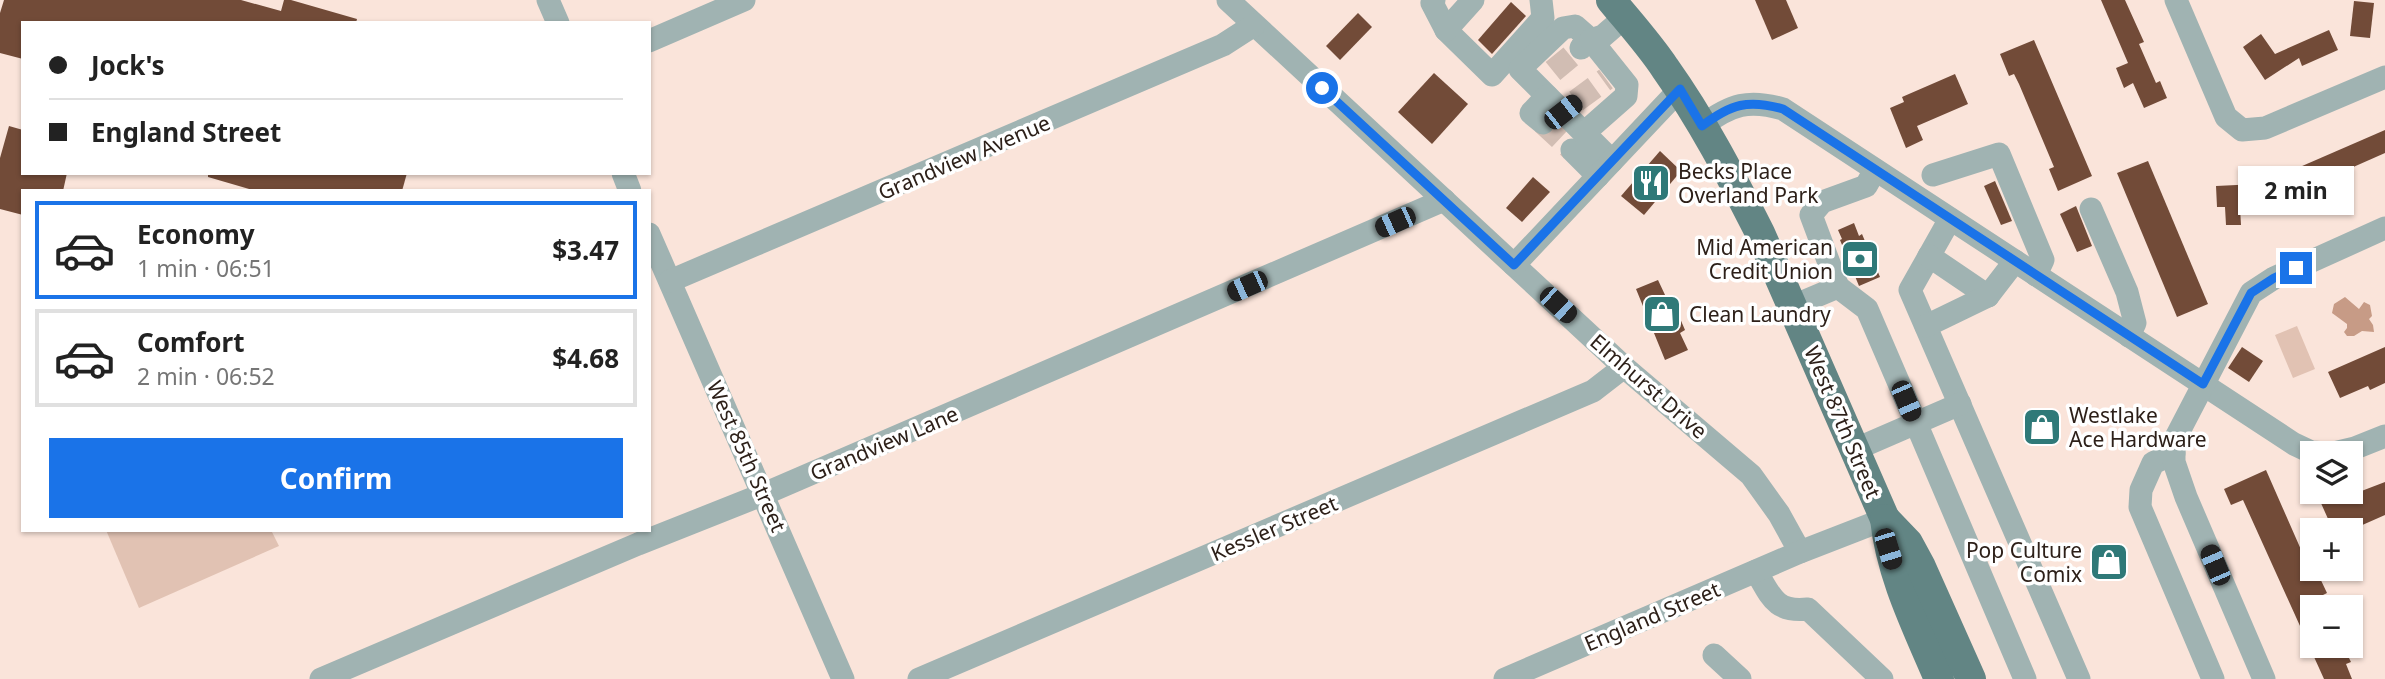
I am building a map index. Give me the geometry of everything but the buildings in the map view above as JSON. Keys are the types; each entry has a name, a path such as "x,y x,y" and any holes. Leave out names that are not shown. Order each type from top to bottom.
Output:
{"main road":[{"name":"West 87th Street","path":"1618,8 1680,89 1743,198 1885,519 1888,549 1899,586 1939,679"},
{"name":"West 87th Street","path":"1885,519 1908,543 1921,567 1971,679"}],"street":[{"path":"548,0 557,21"},
{"path":"651,40 744,0"},
{"name":"Elmhurst Drive","path":"1228,0 1624,366 1751,475 1779,514 1800,552"},
{"path":"1434,0 1432,3 1446,30 1492,75 1543,18 1541,0"},
{"path":"1446,30 1473,0"},
{"path":"2176,0 2227,117 2242,130 2265,128 2385,77"},
{"path":"1586,44 1603,36 1618,8"},
{"name":"Grandview Avenue","path":"670,281 1223,45 1254,25"},
{"path":"1578,141 1626,96 1627,85 1611,74 1586,44 1576,26 1563,28 1520,69 1553,98 1578,141 1605,168"},
{"path":"1514,265 1680,89"},
{"path":"1702,126 1741,104 1762,103 1783,109 2300,447"},
{"path":"1933,175 1999,154 2043,260 2036,275"},
{"path":"1875,170 1867,186 1822,202 1811,215 1838,287 1867,309 2025,679"},
{"name":"Grandview Lane","path":"321,679 638,544 764,494 1444,200"},
{"path":"2091,209 2127,292 2135,323 2129,336"},
{"path":"1950,219 1910,290 2079,679"},
{"path":"2263,679 2186,497 2174,462 2174,441 2251,293 2274,278 2385,228"},
{"name":"West 85th Street","path":"651,238 843,679"},
{"path":"1929,256 1988,296"},
{"path":"1926,327 1988,296 2015,261"},
{"path":"1793,306 1838,287"},
{"name":"Kessler Street","path":"919,679 1593,391 1624,366"},
{"path":"1856,449 1959,404"},
{"path":"2363,445 2385,436"},
{"path":"2174,453 2153,464 2141,490 2140,507 2213,679"},
{"path":"1800,552 1885,519"},
{"name":"England Street","path":"1505,679 1800,552"},
{"path":"1756,571 1776,603 1788,610 1808,609 1882,679"},
{"path":"1714,655 1740,679"}],"shaded area":[{"path":"2345,297 2359,309 2364,302 2370,305 2372,316 2369,319 2374,332 2362,331 2354,336 2347,336 2344,332 2347,324 2332,313 2334,304"},
{"path":"2297,326 2315,369 2293,378 2275,335"},
{"path":"107,532 272,532 279,546 139,608"}],"tunnel":[{"path":"1553,71 1581,48"},
{"path":"1576,101 1606,79"},
{"path":"1543,123 1572,150"}],"place":[{"name":"Becks Place Overland Park","path":"1651,183"},
{"name":"Mid American Credit Union","path":"1860,259"},
{"name":"Clean Laundry","path":"1662,314"},
{"name":"Westlake Ace Hardware","path":"2042,427"},
{"name":"Pop Culture Comix","path":"2109,562"}],"route":[{"path":"1322,88 1514,265 1680,89 1702,126 1741,104 1762,103 1783,109 2203,384 2251,293 2296,268"}]}
